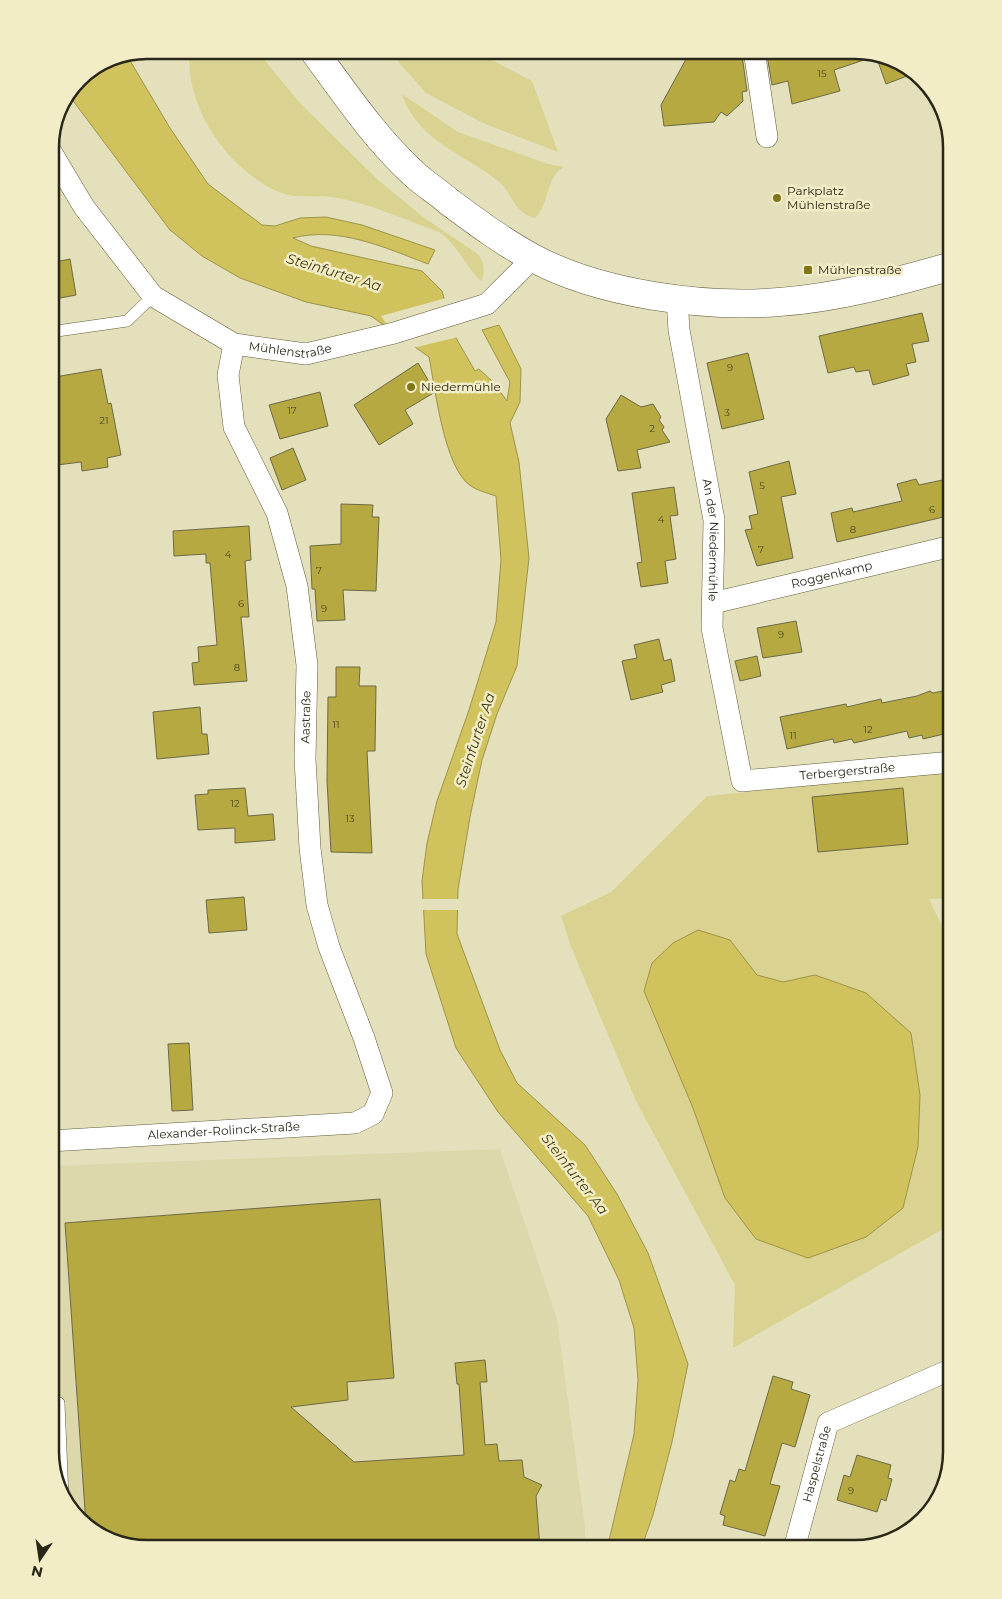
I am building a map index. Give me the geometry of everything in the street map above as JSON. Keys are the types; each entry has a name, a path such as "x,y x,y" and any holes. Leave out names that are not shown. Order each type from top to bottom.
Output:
{"main road":[{"path":"320,59 373,130 413,173 476,222 533,258 582,278 623,289 678,299 750,302 812,299 909,278 943,269"}],"street":[{"path":"755,59 767,137"},
{"name":"Mühlenstraße","path":"59,165 84,207 153,296 234,344 306,354 394,333 487,304 533,258"},
{"name":"An der Niedermühle","path":"678,299 679,330 714,520 712,628 742,781"},
{"name":"Aastraße","path":"234,344 228,375 234,427 277,513 297,586 307,665 305,759 310,848 317,905 329,947 364,1038 382,1093"},
{"name":"Roggenkamp","path":"713,603 943,548"},
{"name":"Terbergerstraße","path":"742,781 943,763"},
{"name":"Alexander-Rolinck-Straße","path":"59,1141 355,1123 374,1114 382,1093"},
{"name":"Haspelstraße","path":"796,1540 828,1423 943,1372"}],"lane":[{"path":"59,331 127,320 153,296"},
{"path":"59,1403 62,1477"}],"shaded area":[{"path":"190,59 263,59 300,103 378,180 423,217 478,254 484,267 481,281 446,237 439,232 345,199 285,194 261,182 243,169 227,153 213,134 202,114 194,93"},
{"path":"396,59 490,59 532,81 558,152 485,124 426,93"},
{"path":"402,94 458,132 548,164 564,167 553,178 540,212 535,218 522,212 498,181 430,135 409,110"},
{"path":"943,772 943,898 929,899 943,928 943,1229 733,1348 735,1285 636,1101 571,947 561,916 611,892 707,796"},
{"path":"500,1149 557,1319 585,1526 585,1540 141,1540 119,1536 98,1525 74,1501 63,1480 60,1469 59,1166"}],"water":[{"name":"Steinfurter Aa","path":"130,61 170,128 208,184 262,225 275,226 300,218 326,217 362,225 435,250 428,264 379,246 345,237 310,235 293,238 311,246 422,271 442,291 456,338 475,371 479,369 493,382 507,401 510,382 482,330 499,325 521,369 520,402 510,423 519,462 529,558 517,666 497,714 482,760 458,889 457,934 500,1050 517,1083 585,1145 617,1194 648,1253 688,1364 672,1442 653,1515 644,1540 609,1540 634,1434 638,1380 634,1328 619,1280 588,1216 498,1112 456,1048 426,954 422,881 427,843 437,801 469,710 496,622 501,560 496,496 471,486 462,477 454,463 442,426 429,357 371,316 306,302 240,278 202,256 170,230 73,100 93,77 119,63"},
{"path":"698,930 730,940 757,975 783,982 815,975 866,993 911,1033 920,1095 918,1147 903,1208 866,1237 808,1258 756,1239 725,1198 693,1108 644,991 652,963 673,943"}],"pier":[{"path":"446,298 458,337 413,348 395,336 381,316"},
{"path":"420,899 460,899 460,910 421,910"}],"building":[{"path":"686,59 743,59 747,91 742,92 743,101 727,116 721,112 714,122 664,126 661,105"},
{"path":"768,59 866,59 834,70 840,91 792,104 788,81 772,85"},
{"path":"878,62 894,68 907,76 886,84"},
{"path":"70,259 76,295 59,298 59,261"},
{"path":"922,313 929,341 912,344 916,362 906,364 909,375 873,385 869,370 856,372 854,367 828,373 819,336"},
{"path":"748,353 764,419 722,429 707,363"},
{"path":"418,363 435,392 405,410 413,424 379,445 354,405"},
{"path":"101,369 108,404 111,403 121,455 107,458 108,467 82,471 81,462 59,465 59,376"},
{"path":"320,392 328,426 280,439 269,405"},
{"path":"621,395 641,407 653,404 661,417 659,420 664,427 662,430 670,442 637,450 641,468 618,471 606,419"},
{"path":"293,448 306,480 282,490 270,458"},
{"path":"789,461 796,494 781,497 793,558 757,566 745,530 752,529 749,516 758,514 749,472"},
{"path":"916,479 919,485 943,480 943,517 837,542 831,513 852,508 853,512 902,501 897,484"},
{"path":"674,487 678,515 670,516 676,559 665,561 668,583 641,587 637,563 642,562 632,493"},
{"path":"341,504 373,505 372,517 379,517 376,591 343,590 345,620 317,621 315,589 312,589 310,546 341,544"},
{"path":"249,526 251,560 245,561 249,617 241,617 247,681 194,685 192,663 199,662 198,647 217,645 210,563 206,563 206,554 174,556 173,531"},
{"path":"796,621 802,652 763,658 757,628"},
{"path":"659,639 664,661 671,659 675,681 661,685 663,692 631,700 622,661 637,658 634,645"},
{"path":"757,656 761,676 740,681 735,661"},
{"path":"336,667 360,667 359,686 376,686 375,751 367,751 372,853 331,852 327,781 328,697 336,697"},
{"path":"930,691 933,693 943,691 943,734 923,739 922,735 909,738 907,731 854,743 852,739 834,743 833,739 787,749 780,717 846,704 847,707 881,699 882,703 917,696"},
{"path":"200,707 202,734 207,734 209,754 157,759 153,712"},
{"path":"245,788 248,816 273,814 275,840 235,843 235,828 198,830 195,795 208,794 208,790"},
{"path":"903,788 908,844 818,852 812,797"},
{"path":"244,897 247,930 209,933 206,900"},
{"path":"189,1043 193,1110 172,1111 168,1044"},
{"path":"380,1199 394,1378 347,1382 348,1400 291,1407 354,1462 464,1455 459,1384 457,1384 455,1363 485,1360 487,1382 480,1382 485,1445 497,1444 499,1461 522,1460 524,1477 542,1485 536,1496 539,1540 141,1540 119,1536 98,1525 85,1514 65,1223"},
{"path":"773,1376 793,1382 791,1389 810,1395 795,1447 782,1443 770,1484 780,1486 765,1536 723,1525 725,1516 720,1514 730,1480 735,1482 739,1469 745,1471"},
{"path":"857,1455 891,1465 888,1478 892,1479 886,1501 881,1499 877,1512 837,1500 844,1475 850,1477"}],"place":[{"name":"Parkplatz Mühlenstraße","path":"777,198"},
{"name":"Mühlenstraße","path":"808,270"},
{"name":"Niedermühle","path":"411,387"}]}
